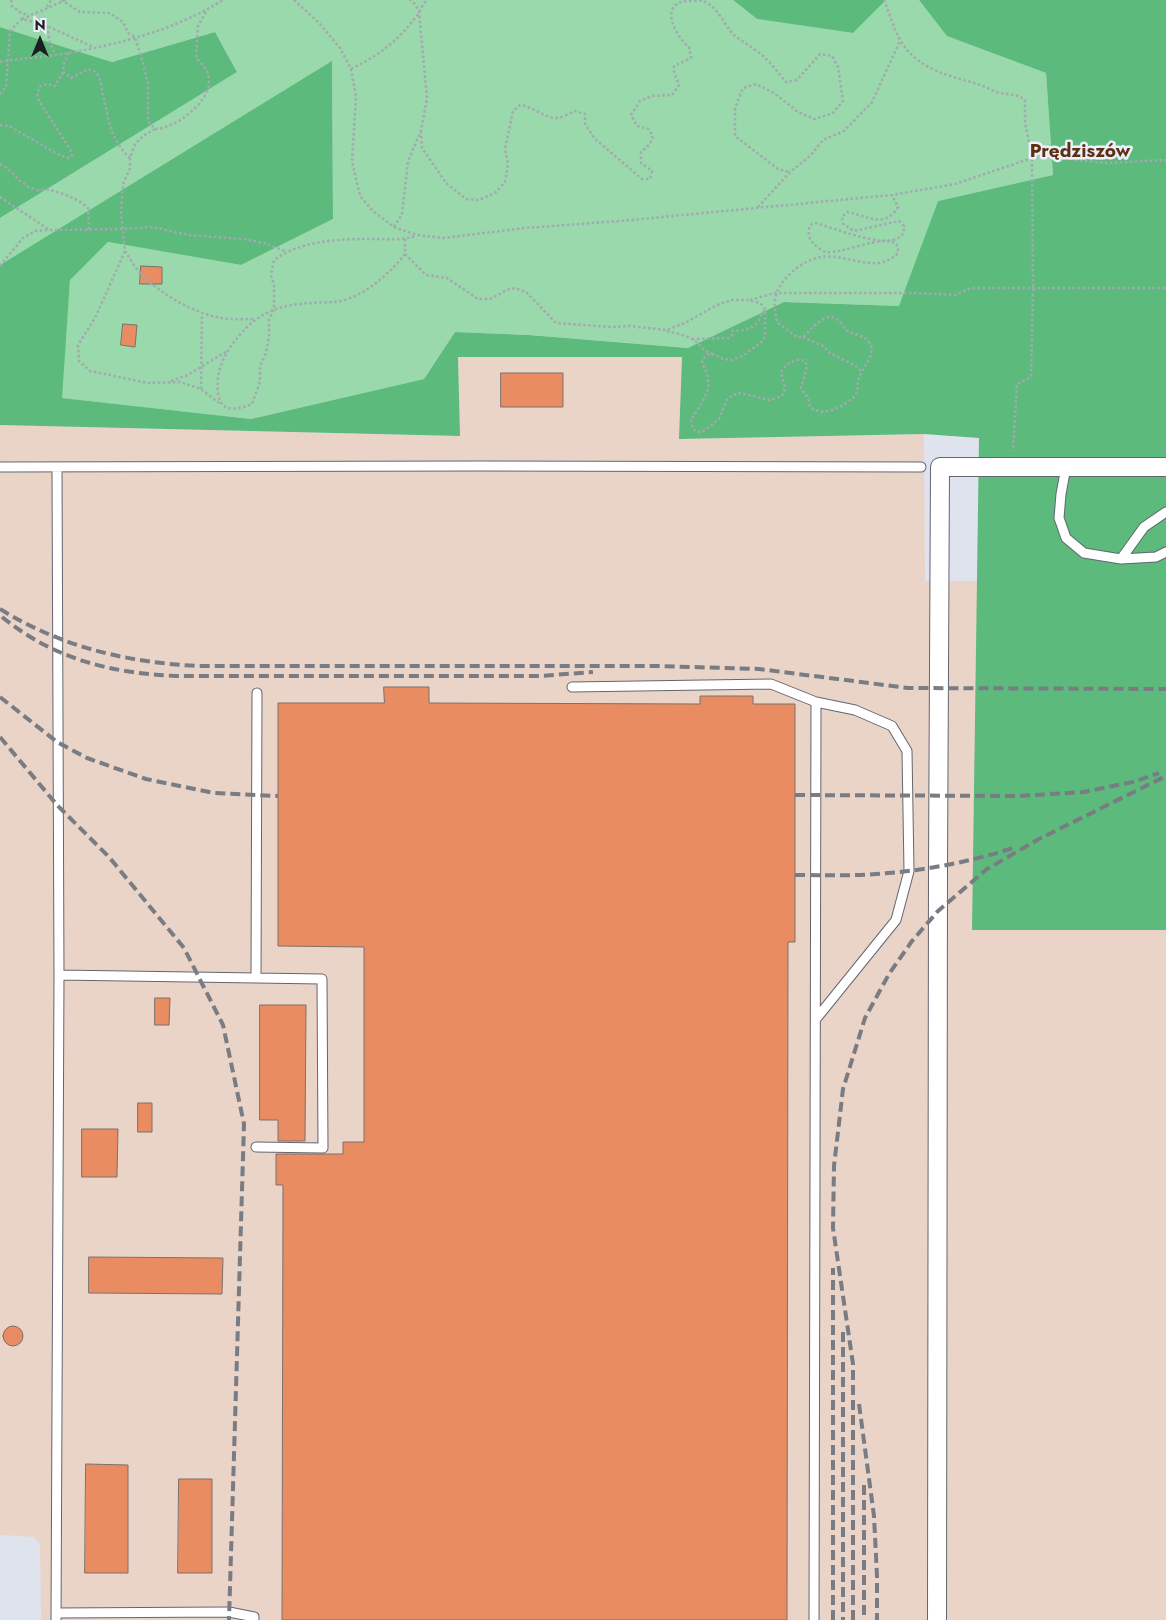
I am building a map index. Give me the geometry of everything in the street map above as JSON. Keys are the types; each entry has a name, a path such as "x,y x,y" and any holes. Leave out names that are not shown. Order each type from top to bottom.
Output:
{"street":[{"path":"937,1620 940,467 1166,467"}],"lane":[{"path":"0,467 921,467"},
{"path":"1066,467 1059,518 1066,538 1084,553 1122,559 1156,557 1166,552"},
{"path":"58,468 59,975 56,1616 229,1612 254,1617 254,1620"},
{"path":"1122,559 1144,527 1166,512"},
{"path":"572,687 771,684 816,702 855,710 892,726 907,751 909,871 896,920 816,1019"},
{"path":"256,977 257,693"},
{"path":"814,1620 816,702"},
{"path":"59,975 322,979 323,1148 256,1147"}],"path":[{"path":"11,0 12,6 21,13 29,15"},
{"path":"46,8 51,0"},
{"path":"0,94 6,87 10,31 22,19 64,0 80,12 110,13 123,22 128,33 135,37 148,84 148,121 155,129"},
{"path":"0,62 69,53 135,37 182,22 223,0"},
{"path":"294,0 320,24 340,48 351,69 356,97 352,161 360,196 373,211 394,227 417,235 443,238 525,228 892,195 955,184 1032,158 1060,158 1105,163 1166,160"},
{"path":"394,227 402,214 408,161 421,131 427,98 419,12 415,4 410,0"},
{"path":"351,69 380,54 391,45 427,0"},
{"path":"421,131 422,148 446,183 466,199 480,200 495,194 505,182 508,164 505,149 513,111 520,105 529,106 543,115 558,119 575,111 585,114 585,124 595,139 642,179 650,179 652,171 641,163 641,152 650,144 653,136 648,129 637,126 631,115 640,101 652,96 672,95 678,85 674,66 691,58 689,47 681,40 673,28 671,15 675,6 685,0 702,1 717,11 733,34 767,59 786,82 797,80 820,54 832,56 838,67 843,101 832,113 815,119 798,112 774,93 756,84 743,88 735,108 735,136 778,169 790,172"},
{"path":"884,0 900,41 919,61 932,70 976,83 997,92 1021,97 1025,100 1025,122 1032,158 1033,289 1031,377 1018,384 1013,466"},
{"path":"207,10 198,26 196,58 206,69 210,81 206,96 180,121 161,129 155,129 143,136 135,144 130,158 130,168 123,184 121,212 125,251 140,272 161,290 202,313 224,319 254,319"},
{"path":"22,19 45,26 95,47"},
{"path":"45,26 49,35 50,48 56,55"},
{"path":"756,208 790,172 810,156 823,140 844,131 872,102 900,41"},
{"path":"0,125 9,126 61,156 69,158 72,155 39,101 37,94 40,86 47,84 55,86 63,72 64,63 69,53"},
{"path":"63,72 71,78 88,69 96,72 101,79 111,131 120,148 130,158"},
{"path":"0,164 9,169 20,181 34,189 49,190 80,201 88,208 89,230"},
{"path":"862,372 856,366 830,353 823,346 803,337 797,337 777,322 775,293 780,284 796,268 818,258 833,257 873,264 893,258 898,253 898,247 894,243 869,244 825,252 811,241 808,232 810,225 816,223 850,235 891,240 900,237 904,233 904,226 899,221 854,231 843,224 842,217 847,212 876,220 886,219 898,207 892,195"},
{"path":"0,197 49,230"},
{"path":"0,266 23,238 35,231 49,230 122,230 153,227 188,235 243,239 286,252"},
{"path":"125,251 95,318 78,345 80,361 90,371 148,383 180,382 200,389 228,410 252,404 260,382 260,366 266,353 269,320 274,309 274,285 271,274 274,260 286,252 325,241 405,239 417,235"},
{"path":"220,404 217,390 219,372 229,350 254,319 274,309 309,303 340,301 354,296 381,280 394,268 405,254 405,239"},
{"path":"405,254 426,274 447,278 456,282 478,299 490,299 515,288 526,292 556,323 612,327 630,326 666,330 692,339 704,351 723,359 732,360 744,355 763,340 765,336 765,309 760,303 748,300 732,300 717,305 685,323 666,330"},
{"path":"748,300 775,293 916,292 954,295 971,288 1166,288"},
{"path":"692,339 729,338 732,336 732,331 746,330 757,324 765,309"},
{"path":"200,389 202,313"},
{"path":"714,354 707,355 702,360 703,369 707,374 709,382 706,395 691,420 693,428 697,432 706,430 719,419 727,399 733,395 740,393 770,400 782,396 785,387 781,372 790,362 797,360 805,361 807,366 801,388 808,398 810,407 820,412 840,406 856,395 858,380 872,349 870,342 863,337 848,332 838,320 832,317 824,319 812,327 803,337"},
{"path":"169,382 200,368 229,350"}],"shaded area":[{"path":"458,357 682,357 680,439 924,434 925,581 1166,581 1166,1620 41,1620 40,1544 34,1537 0,1535 0,425 459,436"}],"green space":[{"path":"0,0 733,0 757,19 853,33 886,0 919,0 948,36 1046,73 1053,175 938,201 900,306 784,302 689,348 529,335 455,332 424,379 251,419 61,398 70,279 108,242 241,265 333,219 332,62 0,265 0,218 237,72 215,32 112,62 0,27"},
{"path":"733,0 886,0 853,33 757,19"},
{"path":"919,0 1166,0 1166,930 972,930 979,438 924,434 679,439 682,357 458,357 460,436 0,425 0,265 332,61 333,219 241,265 108,242 70,280 62,398 251,419 424,379 455,332 529,335 688,348 784,302 899,306 938,201 1053,175 1046,73 947,36"},
{"path":"0,27 112,62 215,32 237,72 0,218"}],"building":[{"path":"141,266 162,267 162,284 140,284"},
{"path":"123,324 137,325 135,347 121,345"},
{"path":"501,373 563,373 563,407 501,407"},
{"path":"384,687 429,687 429,703 700,704 700,696 753,696 753,704 795,704 795,942 788,942 787,1620 282,1620 283,1185 276,1185 276,1154 343,1154 343,1142 364,1142 364,947 278,946 278,703 384,703"},
{"path":"155,998 170,998 169,1025 155,1025"},
{"path":"260,1005 306,1005 305,1141 278,1141 278,1120 260,1120"},
{"path":"138,1103 152,1103 152,1132 138,1132"},
{"path":"82,1129 118,1129 117,1177 82,1177"},
{"path":"89,1257 223,1258 222,1294 89,1293"},
{"path":"13,1326 20,1329 23,1336 20,1343 13,1346 6,1343 3,1336 6,1329"},
{"path":"86,1464 128,1465 128,1573 85,1573"},
{"path":"179,1479 212,1479 212,1573 178,1573"}],"railway":[{"path":"0,609 47,633 95,650 145,661 197,666 658,666 759,669 908,688 1166,689"},
{"path":"2,617 42,644 84,661 106,667 152,674 176,676 539,676 593,672"},
{"path":"0,697 57,742 87,758 146,779 214,793 278,796"},
{"path":"0,737 57,805 109,857 184,948 223,1025 244,1124 229,1620"},
{"path":"795,795 1019,796 1084,792 1133,782 1159,773"},
{"path":"853,1620 853,1364 833,1228 834,1166 843,1089 865,1018 889,974 912,941 938,911 987,869 1039,839 1166,776"},
{"path":"795,875 856,875 911,871 947,865 1016,847"},
{"path":"833,1268 833,1620"},
{"path":"843,1332 843,1620"},
{"path":"859,1404 874,1516 877,1620"},
{"path":"864,1485 864,1620"}],"district":[{"name":"Prędziszów","path":"1080,152"}]}
